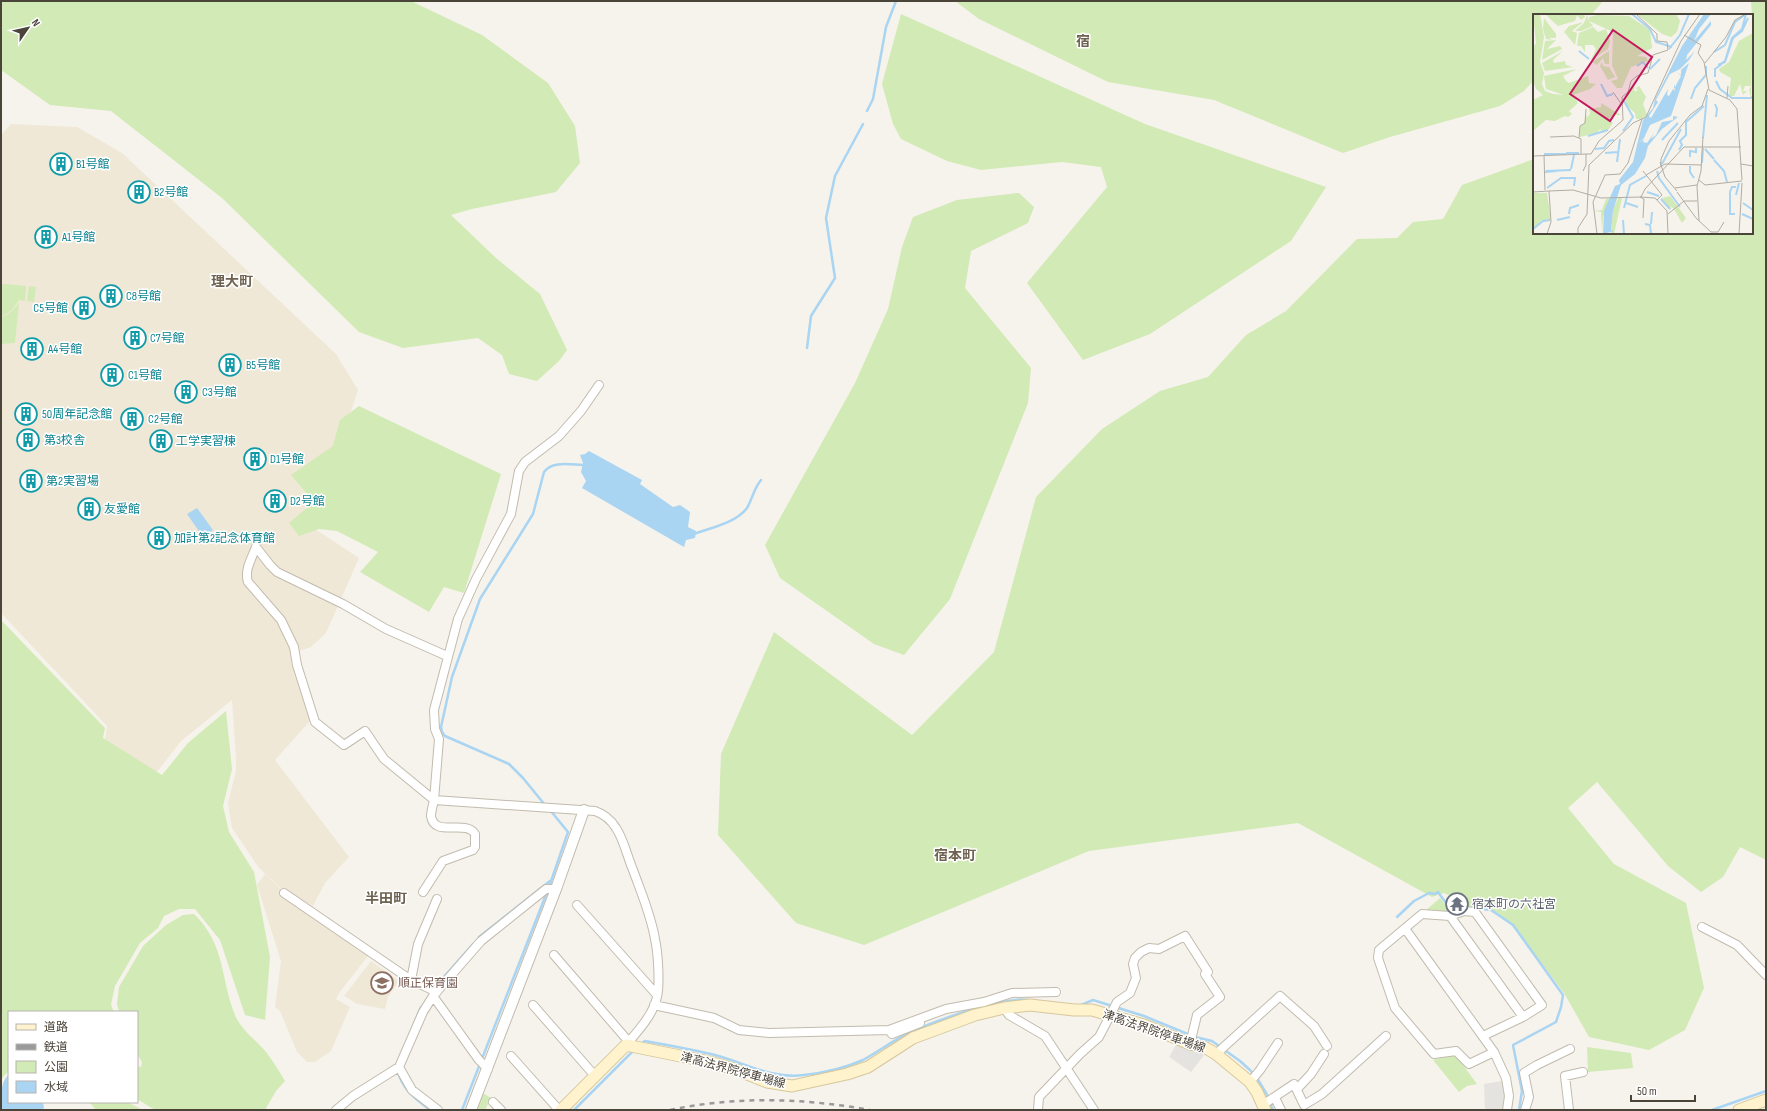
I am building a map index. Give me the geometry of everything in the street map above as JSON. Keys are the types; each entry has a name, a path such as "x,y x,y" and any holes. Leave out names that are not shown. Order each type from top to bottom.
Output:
{"main road":[{"name":"津高法界院停車場線","path":"632,1046 710,1062 737,1070 767,1082 792,1086 847,1074 868,1067 911,1033 975,1015 992,1006 1030,1005 1074,1010 1113,1009 1144,1025 1191,1038 1206,1048 1220,1050 1253,1078 1269,1103"},
{"path":"560,1110 594,1076 632,1046"},
{"path":"1745,1109 1766,1100"}],"street":[{"path":"423,892 443,861 469,852 475,847 475,834 471,829 438,827 433,823 431,815 434,800 439,739 434,729 434,710 447,656 458,619 476,579 511,514 519,471 525,462 559,436 581,411 599,385"},
{"path":"447,656 386,629 343,604 277,572 256,547 247,570 246,576 248,582 280,620 294,647 297,665 315,722 344,745 365,731 384,759 434,800 584,810 601,813 611,821 622,840 650,918 655,939 657,995 654,1005 632,1046 554,955"},
{"path":"471,1110 483,1065 551,889 584,810"},
{"path":"336,1110 353,1096 397,1068 434,992 481,941 551,889"},
{"path":"284,893 411,980 434,992 483,1065"},
{"path":"411,980 418,944 437,899"},
{"path":"577,905 657,995"},
{"path":"1483,1036 1523,1017 1542,1005 1475,912 1464,911 1450,916 1422,914 1406,930 1379,950 1378,958 1395,1008 1434,1054 1456,1051 1469,1064 1494,1052"},
{"path":"1450,916 1523,1017"},
{"path":"1702,927 1737,945 1766,975"},
{"path":"1406,930 1494,1052 1506,1078 1509,1096 1507,1110"},
{"path":"1038,1110 1040,1097 1066,1068 1099,1037 1113,1009 1130,993 1136,978 1133,964 1135,958 1141,952 1149,948 1159,949 1184,936 1208,972 1205,974 1220,997 1197,1015 1191,1038"},
{"path":"654,1005 714,1018 740,1030 769,1033 889,1030 940,1012 992,1006 1012,993 1056,992"},
{"path":"1220,1050 1280,996 1314,1026 1327,1046"},
{"path":"533,1005 594,1076"},
{"path":"992,1006 1045,1036 1094,1110"},
{"path":"889,1030 892,1034 911,1033 940,1012"},
{"path":"1280,1110 1269,1103 1291,1085 1294,1084 1304,1105 1322,1094 1386,1036"},
{"path":"1253,1078 1278,1043"},
{"path":"1525,1110 1529,1097 1524,1073 1570,1049"},
{"path":"1297,1089 1311,1074 1324,1054"},
{"path":"511,1056 560,1110"},
{"path":"397,1068 412,1090 438,1110"},
{"path":"1569,1110 1565,1076 1583,1072"},
{"path":"493,1102 500,1110"}],"shaded area":[{"path":"11,124 77,127 122,153 336,354 358,390 325,490 309,525 359,558 326,633 311,647 290,654 310,721 275,760 349,857 325,883 313,906 281,888 259,868 232,828 228,803 236,771 236,759 232,700 181,741 150,781 104,745 107,726 1,613 1,135"},
{"path":"265,874 282,890 280,894 368,956 336,999 350,1007 331,1051 315,1062 307,1062 297,1052 280,1011 275,1007 281,961 257,885"},
{"path":"371,961 399,981 388,997 385,1009 357,1004 344,996"},
{"path":"1177,1043 1205,1054 1191,1072 1169,1057"},
{"path":"1502,1081 1505,1096 1503,1110 1485,1110 1484,1084"}],"green space":[{"path":"1,1 411,1 482,35 548,83 575,126 580,163 556,192 472,209 451,215 496,258 540,294 567,350 559,361 537,381 509,374 502,355 478,338 403,348 359,332 222,198 111,111 50,105 1,70"},
{"path":"955,1 1603,1 1592,14 1533,14 1533,81 1524,91 1500,106 1390,137 1343,153 1214,100 1108,82 979,19"},
{"path":"1751,1 1766,1 1766,860 1740,847 1723,877 1701,892 1668,866 1597,782 1568,808 1614,864 1686,903 1704,988 1685,1030 1649,1050 1589,1037 1564,993 1513,925 1493,910 1463,906 1458,900 1444,893 1432,897 1298,823 1089,851 864,945 796,923 718,835 721,754 774,632 912,735 994,652 1036,497 1102,429 1160,391 1208,377 1246,335 1286,311 1357,239 1397,238 1413,222 1443,219 1462,185 1533,159 1533,234 1753,234 1753,14"},
{"path":"901,14 1145,124 1326,187 1291,241 1150,334 1083,360 1027,283 1107,187 1101,167 1062,162 981,170 947,161 901,139 893,124 882,84"},
{"path":"1019,193 1034,207 1028,223 971,251 965,288 1031,368 1028,403 950,599 904,655 874,644 780,578 765,545 855,383 888,309 902,247 913,217 957,200"},
{"path":"1,285 26,286 25,301 19,300 12,310 1,317"},
{"path":"29,286 36,287 34,302 27,301"},
{"path":"19,303 15,343 1,344 1,318 12,311"},
{"path":"359,406 501,474 464,593 444,587 429,612 360,572 378,552 337,531 319,529 299,536 289,523 314,502 291,475 333,446 340,420"},
{"path":"1,620 105,728 103,738 162,775 188,743 226,711 232,769 223,806 229,832 254,872 270,957 265,1020 245,1015 220,940 195,909 179,909 164,916 158,928 140,943 115,986 111,1005 114,1011 8,1011 8,1072 1,1079"},
{"path":"1440,898 1450,911 1425,911"},
{"path":"194,914 212,938 221,962 230,1001 235,1015 245,1030 274,1062 285,1081 276,1091 265,1110 155,1110 138,1100 138,1066 141,1067 142,1062 138,1056 138,1011 119,1011 117,1004 119,987 143,946 166,925 183,915"},
{"path":"1587,1047 1631,1053 1633,1068 1588,1072"},
{"path":"1452,1055 1457,1057 1477,1084 1467,1086 1459,1092 1433,1060"},
{"path":"483,1093 491,1098 485,1110 476,1110"},
{"path":"90,1103 129,1103 143,1110 96,1110"}],"water":[{"path":"589,451 642,480 640,484 673,507 680,505 690,512 688,527 696,531 695,538 686,540 684,547 582,488 586,481 581,472 583,463 580,455"},
{"path":"197,508 213,530 203,537 187,514"},
{"path":"8,1076 8,1103 43,1103 44,1108 41,1110 1,1110 1,1095 6,1077"}],"waterway":[{"path":"867,111 873,99 886,27 896,1"},
{"path":"807,348 811,316 835,278 826,218 835,176 863,124"},
{"path":"545,805 523,778 509,764 445,736 441,727 452,677 480,599 533,514 544,472 548,468 557,465 585,465"},
{"path":"694,534 736,518 747,508 756,487 761,480"},
{"path":"549,887 568,832 550,810"},
{"path":"479,937 550,881"},
{"path":"462,1110 547,892"},
{"path":"1397,917 1414,901 1429,893 1435,894 1438,892 1451,910 1463,907 1470,908"},
{"path":"1475,908 1491,910 1513,925 1563,995 1556,1022 1513,1045 1522,1091 1519,1110"},
{"path":"434,988 473,944"},
{"path":"639,1045 645,1041 723,1057 757,1069 780,1075 804,1075 834,1070 856,1063 869,1057 907,1034 949,1017 1002,1002 1029,1000"},
{"path":"1079,1006 1093,1000 1144,1016 1195,1037 1212,1041 1250,1070 1257,1078 1269,1098"},
{"path":"413,1026 421,1007"},
{"path":"574,1110 634,1050"},
{"path":"397,1069 405,1088 430,1110"},
{"path":"1712,1110 1766,1091"},
{"path":"1270,1103 1273,1110"}],"railway":[{"path":"670,1110 720,1102 770,1100 820,1103 870,1110"}],"place":[{"name":"B1号館","path":"61,164"},
{"name":"B2号館","path":"139,192"},
{"name":"A1号館","path":"46,237"},
{"name":"C8号館","path":"111,296"},
{"name":"C5号館","path":"84,308"},
{"name":"C7号館","path":"135,338"},
{"name":"A4号館","path":"32,349"},
{"name":"B5号館","path":"230,365"},
{"name":"C1号館","path":"112,375"},
{"name":"C3号館","path":"186,392"},
{"name":"50周年記念館","path":"26,414"},
{"name":"C2号館","path":"132,419"},
{"name":"第3校舎","path":"28,440"},
{"name":"工学実習棟","path":"161,441"},
{"name":"D1号館","path":"255,459"},
{"name":"第2実習場","path":"31,481"},
{"name":"D2号館","path":"275,501"},
{"name":"友愛館","path":"89,509"},
{"name":"加計第2記念体育館","path":"159,538"},
{"name":"宿本町の六社宮","path":"1457,904"},
{"name":"順正保育園","path":"382,983"}],"district":[{"name":"宿","path":"1083,41"},
{"name":"理大町","path":"232,281"},
{"name":"宿本町","path":"955,855"},
{"name":"半田町","path":"386,898"}]}
